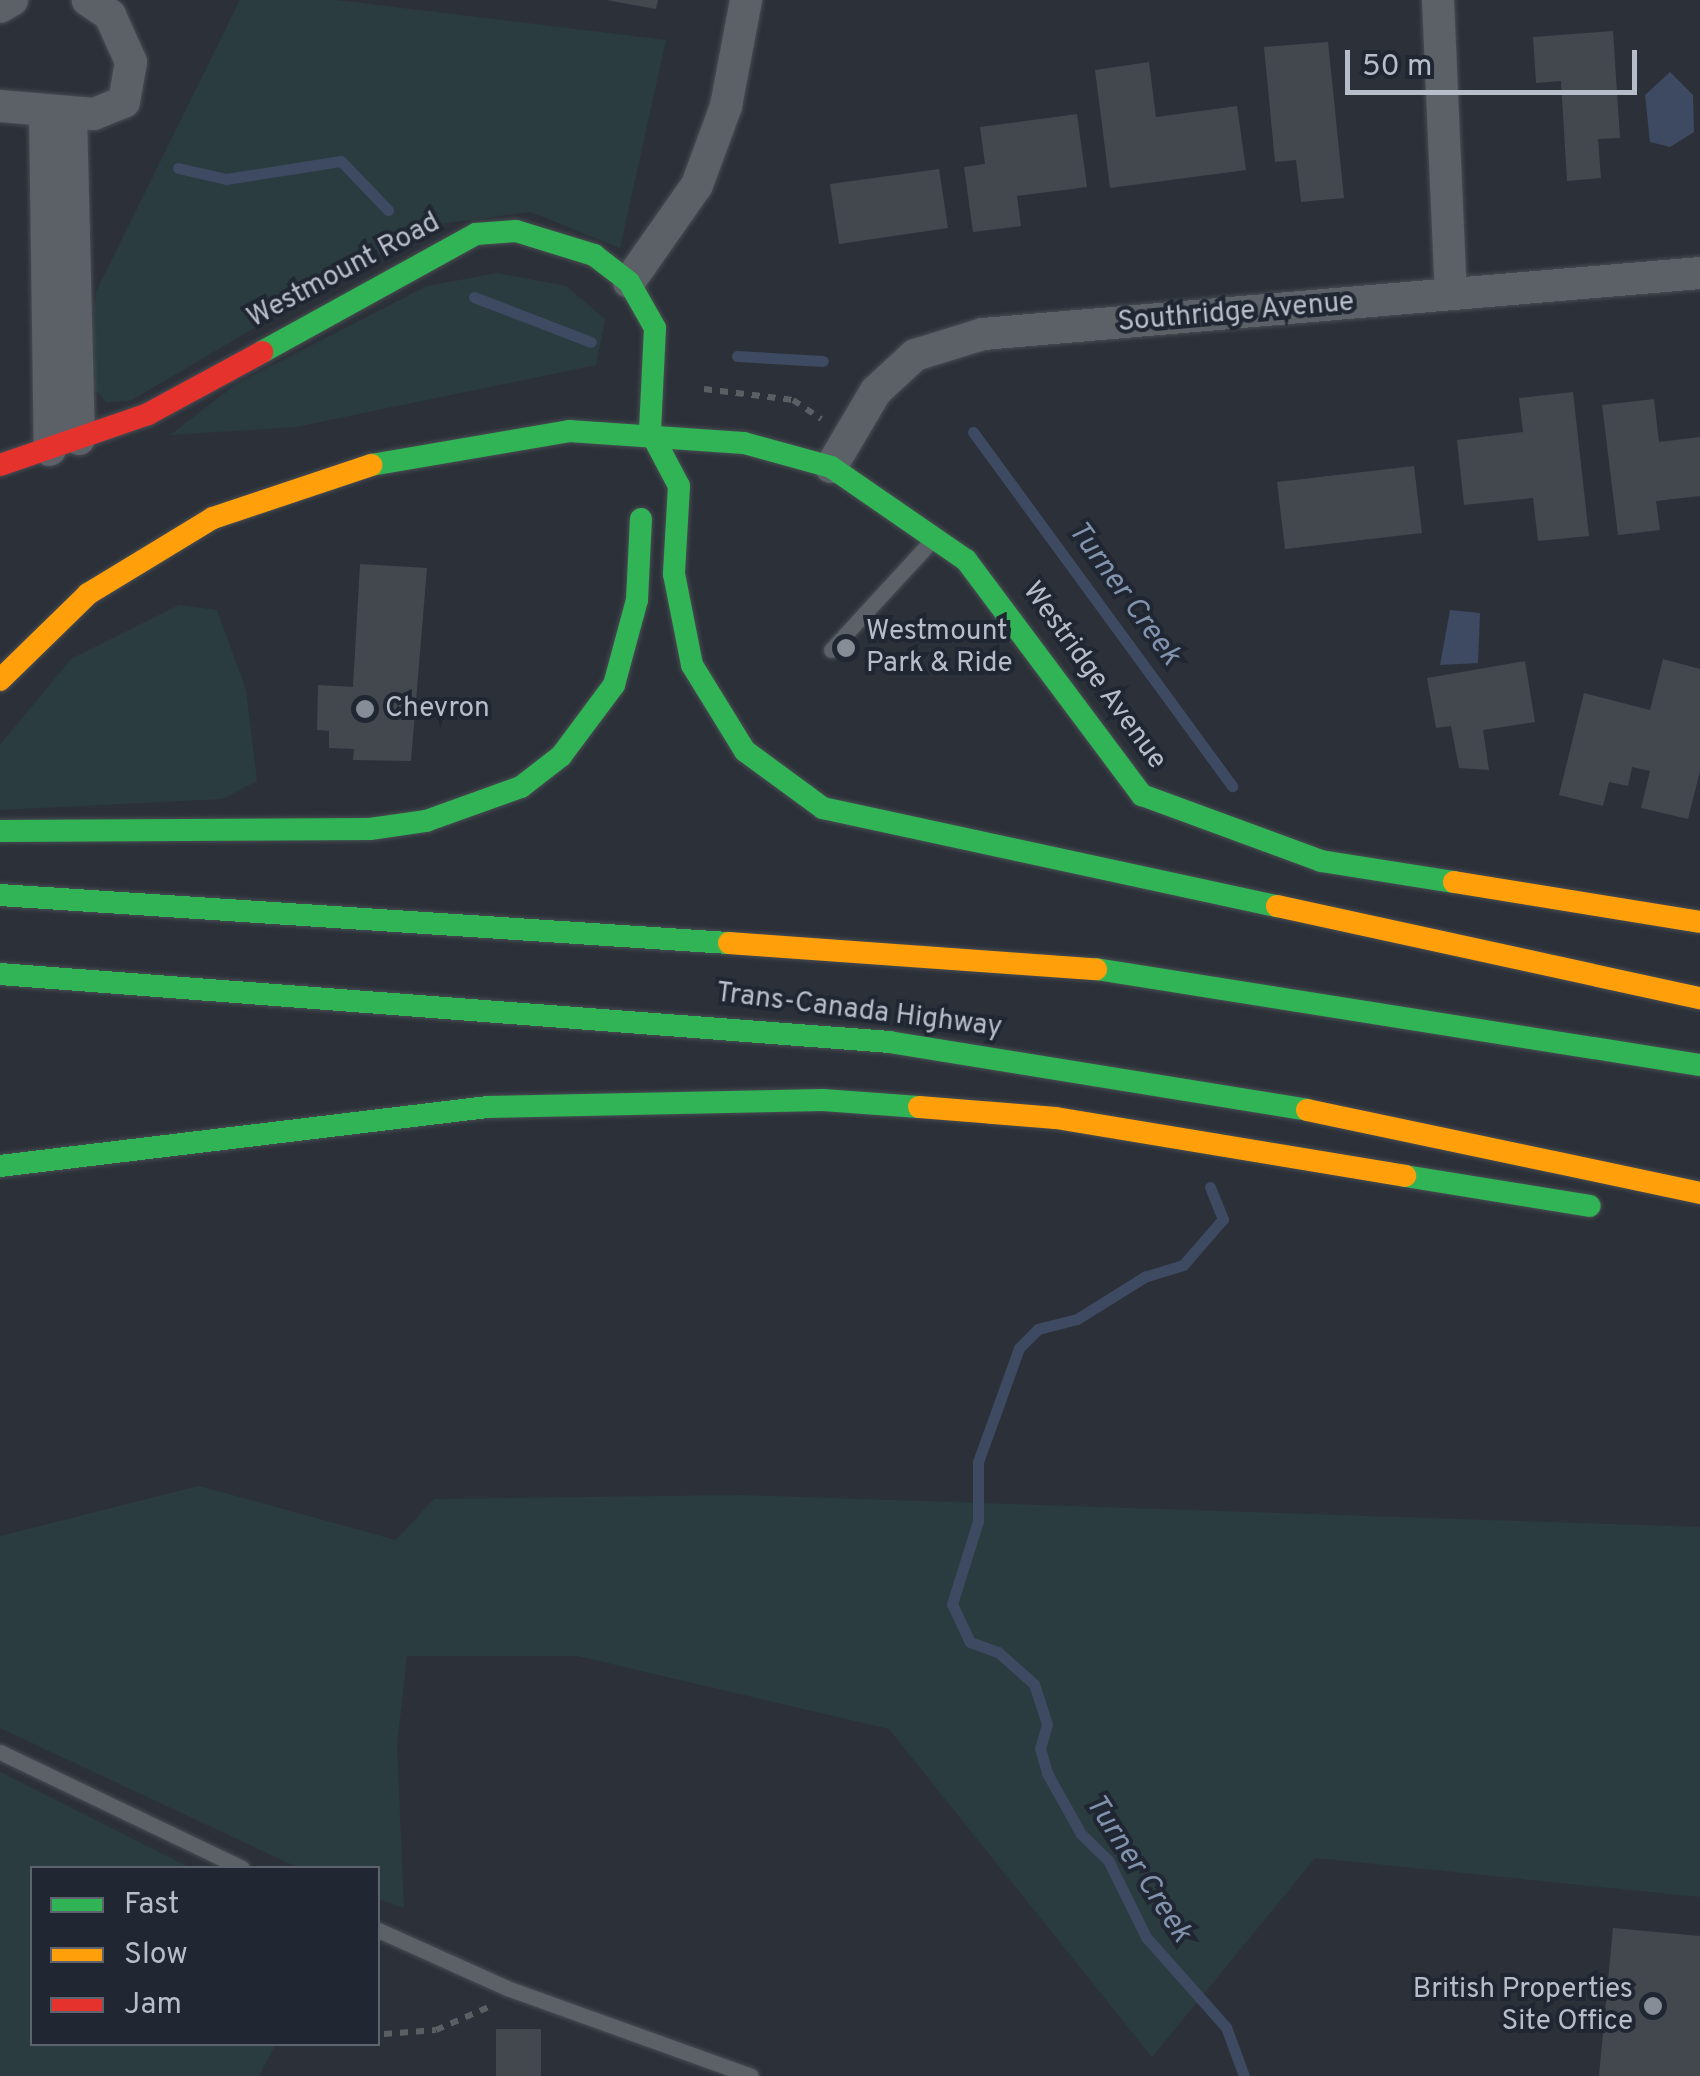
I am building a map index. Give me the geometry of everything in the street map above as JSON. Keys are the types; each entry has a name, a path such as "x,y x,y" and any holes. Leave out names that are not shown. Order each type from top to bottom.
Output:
{"main road":[{"name":"Westmount Road","path":"0,465 148,414 476,234 550,237 629,282"},
{"path":"0,831 370,828 442,817 522,788 562,756 614,685 638,600 655,328 629,282"},
{"path":"650,432 679,486 674,574 692,664 745,751 823,808 1700,998"},
{"name":"Westridge Avenue","path":"0,680 88,594 213,518 348,469 478,442 650,432 831,467 936,536 994,591 1142,795 1320,861 1700,922"},
{"name":"Trans-Canada Highway","path":"0,895 1064,965 1352,1003 1700,1066"},
{"name":"Trans-Canada Highway","path":"0,974 588,1012 889,1042 1204,1089 1700,1193"},
{"path":"0,1166 488,1107 823,1100 1190,1137 1622,1212"}],"street":[{"path":"0,7 12,0"},
{"path":"0,106 58,113 124,102 131,62 110,15 88,0"},
{"path":"629,282 696,185 726,106 746,0"},
{"path":"1438,0 1451,294"},
{"path":"58,113 64,445"},
{"name":"Southridge Avenue","path":"831,467 876,391 916,355 983,334 1700,272"}],"lane":[{"path":"831,650 936,536"},
{"path":"0,1752 238,1866"},
{"path":"380,1931 507,1988 751,2076"}],"path":[{"path":"704,390 793,400 849,436"},
{"path":"384,2034 474,2016 507,1988"}],"shaded area":[{"path":"240,0 337,0 666,40 620,248 531,212 430,225 130,401 106,402 88,381 96,292"},
{"path":"497,273 566,286 605,319 596,365 296,427 170,435 236,384 427,286"},
{"path":"179,605 217,610 246,690 257,781 222,799 0,810 0,745 71,659"},
{"path":"199,1486 396,1540 434,1499 739,1495 1700,1527 1700,1897 1315,1858 1152,2057 889,1729 578,1656 407,1656 397,1746 404,1908 380,1900 380,1866 295,1866 0,1728 0,1536"},
{"path":"0,1772 187,1866 30,1866 30,2046 275,2046 259,2076 0,2076"}],"water":[{"path":"1670,72 1693,95 1694,132 1670,147 1650,142 1645,95"},
{"path":"1450,610 1480,613 1478,663 1440,665"}],"building":[{"path":"606,0 658,0 656,9"},
{"path":"1613,31 1620,138 1598,139 1601,178 1567,181 1561,81 1536,83 1533,37"},
{"path":"1328,42 1344,198 1301,202 1296,160 1275,162 1264,47"},
{"path":"1149,62 1156,117 1237,106 1246,170 1110,188 1095,70"},
{"path":"1077,114 1087,187 1017,196 1021,226 973,232 964,167 985,164 980,127"},
{"path":"939,169 948,228 839,244 830,184"},
{"path":"1573,392 1589,536 1538,541 1533,498 1464,505 1457,440 1523,432 1519,398"},
{"path":"1654,399 1659,442 1700,437 1700,496 1656,501 1660,530 1618,535 1602,405"},
{"path":"1414,466 1422,533 1285,549 1277,482"},
{"path":"360,564 427,568 411,761 353,760 354,749 329,748 329,731 317,730 318,685 353,687"},
{"path":"1663,659 1700,669 1700,771 1688,819 1641,808 1650,771 1632,767 1628,786 1609,782 1603,806 1559,795 1584,693 1650,710"},
{"path":"1525,661 1535,722 1483,730 1489,770 1459,768 1451,726 1436,728 1427,678"},
{"name":"British Properties Site Office","path":"1613,1928 1700,1936 1700,2076 1599,2076"},
{"path":"496,2029 541,2029 541,2076 496,2076"}],"waterway":[{"name":"Turner Creek","path":"178,168 226,179 341,161 388,210"},
{"name":"Turner Creek","path":"474,297 591,342"},
{"name":"Turner Creek","path":"737,356 823,361"},
{"name":"Turner Creek","path":"973,432 1232,786"},
{"name":"Turner Creek","path":"1210,1187 1223,1219 1183,1265 1146,1276 1077,1319 1038,1329 1019,1348 978,1462 978,1521 952,1604 970,1642 998,1652 1034,1684 1047,1724 1040,1748 1047,1773 1081,1834 1108,1860 1146,1937 1226,2027 1244,2076"}],"traffic: fast":[{"path":"262,352 476,234 516,231 594,255 629,282 655,328 650,431"},
{"path":"371,465 569,431 744,443 831,467 966,560 1142,795 1321,861 1454,882"},
{"path":"650,431 679,486 674,574 692,665 745,751 823,808 1277,906"},
{"path":"0,831 370,829 426,821 521,787 561,756 614,685 637,600 641,519"},
{"path":"0,895 729,943"},
{"path":"1096,969 1700,1065"},
{"path":"0,974 889,1042 1307,1110"},
{"path":"0,1166 488,1107 823,1100 919,1107"},
{"path":"1405,1176 1590,1206"}],"traffic: slow":[{"path":"0,680 88,594 213,518 371,465"},
{"path":"1454,882 1700,922"},
{"path":"1277,906 1700,998"},
{"path":"729,943 1096,969"},
{"path":"919,1107 1056,1118 1405,1176"},
{"path":"1307,1110 1700,1193"}],"traffic: jam":[{"path":"0,465 148,414 262,352"}],"place":[{"name":"Westmount Park & Ride","path":"846,648"},
{"name":"Chevron","path":"365,709"},
{"name":"British Properties Site Office","path":"1653,2006"}]}
